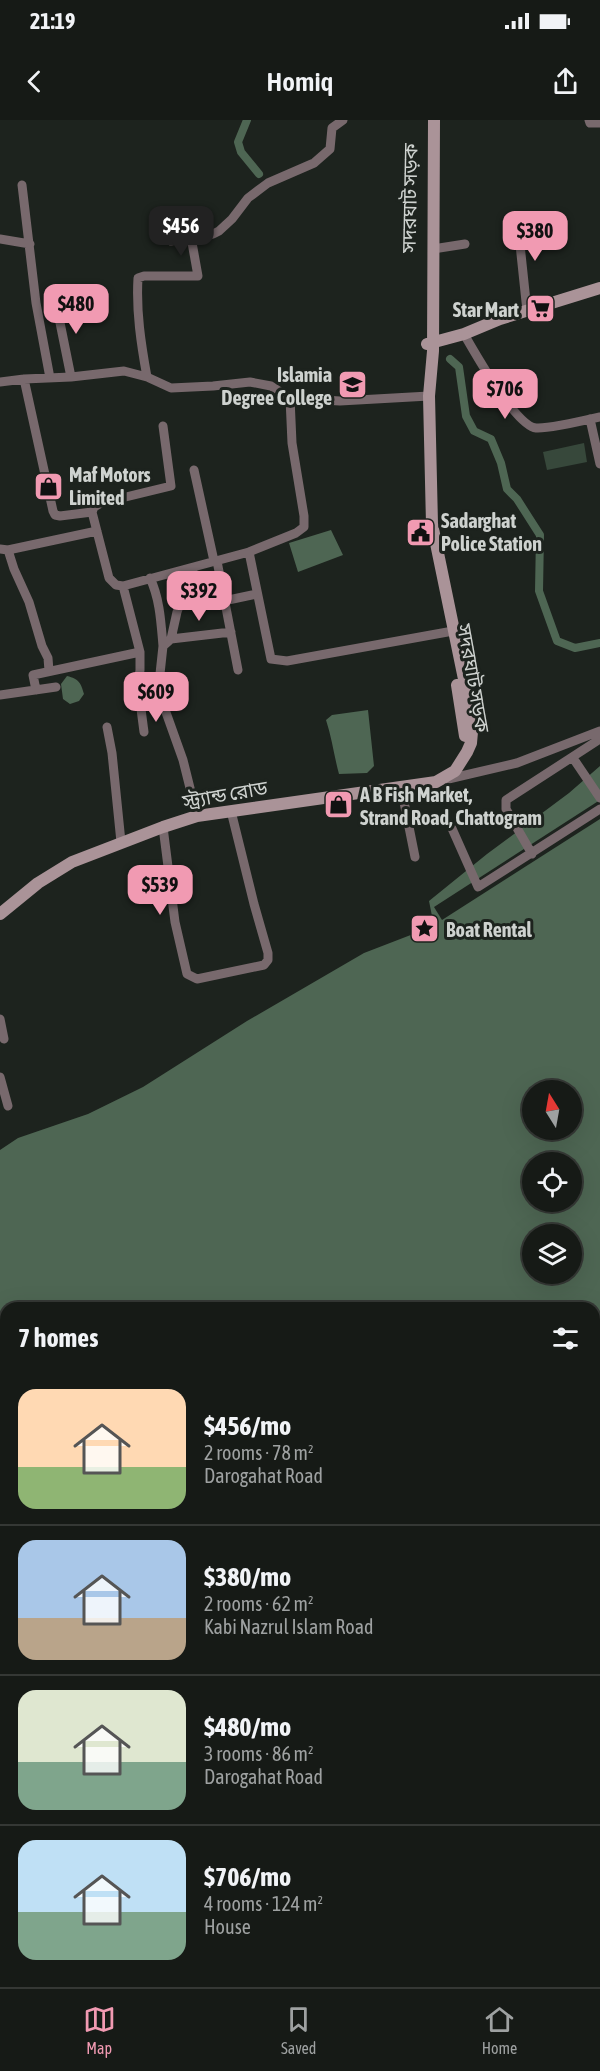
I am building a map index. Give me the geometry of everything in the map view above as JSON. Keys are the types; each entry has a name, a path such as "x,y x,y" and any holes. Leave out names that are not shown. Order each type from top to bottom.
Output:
{"main road":[{"name":"সদরঘাট সড়ক","path":"429,120 429,344"},
{"name":"সদরঘাট সড়ক","path":"434,120 433,249 425,396 432,524 450,631 471,713 471,743 466,752"},
{"path":"429,344 464,334 526,310 600,288"},
{"name":"স্ট্র্যান্ড রোড","path":"0,914 38,883 72,862 163,827 197,816 436,782 456,771 466,752"}],"street":[{"path":"171,241 219,231 232,219 248,198 268,183 314,163 330,150 332,128 343,120"},
{"path":"589,120 590,123 600,123"},
{"path":"22,185 36,303 50,378"},
{"path":"517,216 526,310"},
{"path":"147,377 139,326 138,278 198,276 191,237"},
{"path":"0,239 30,244"},
{"path":"433,249 465,244"},
{"path":"55,298 71,377"},
{"path":"464,334 501,393 524,423 535,428 600,417"},
{"path":"0,382 124,371 147,377 171,388 250,382 271,386 290,398 340,401 425,396"},
{"path":"24,379 55,515 92,512"},
{"path":"162,426 171,486 101,503 94,507 92,512 109,578 116,585 123,586 249,552 297,533 304,526 292,443 290,398"},
{"path":"590,419 600,464"},
{"path":"194,470 225,602 238,670"},
{"path":"49,671 48,658 42,646 29,602 4,550 97,531"},
{"path":"249,552 271,659 286,662 450,631"},
{"path":"163,646 171,639 194,567"},
{"path":"150,578 160,611 163,646 159,683 163,704 183,760 197,816"},
{"path":"123,586 140,652 138,686 144,732"},
{"path":"182,601 200,606 257,594"},
{"path":"171,639 231,632"},
{"path":"36,690 33,675 140,652"},
{"path":"0,695 56,687"},
{"path":"107,727 112,753 121,842"},
{"path":"436,782 517,763 600,731"},
{"path":"531,854 506,809 506,800 573,758 600,738"},
{"path":"573,758 600,798"},
{"path":"400,787 415,857"},
{"path":"450,824 478,887 600,809"},
{"path":"163,827 175,922 187,974 197,979 264,965 268,960 268,953 231,811"},
{"path":"0,1019 4,1039"},
{"path":"0,1077 8,1106"}],"shaded area":[{"path":"584,443 587,462 547,470 543,452"},
{"path":"331,530 343,555 298,572 289,543"},
{"path":"67,676 79,682 84,694 79,701 70,704 63,699 61,684"},
{"path":"368,710 374,766 367,773 339,774 326,720 332,715"},
{"path":"600,766 600,1302 0,1302 0,1150 18,1138 88,1114 143,1087 247,1021 364,953 434,926 429,901 569,793"}],"pier":[{"path":"600,800 600,819 442,920 434,907"}],"waterway":[{"path":"247,120 238,142 241,152 259,174"},
{"path":"450,359 459,367 466,416 474,431 491,439 501,463 507,489 517,499 540,535 539,591 557,641 575,648 600,643"}],"place":[{"name":"Star Mart","path":"540,309"},
{"name":"Islamia Degree College","path":"353,385"},
{"name":"Maf Motors Limited","path":"48,486"},
{"name":"Sadarghat Police Station","path":"420,532"},
{"name":"A B Fish Market, Strand Road, Chattogram","path":"339,805"},
{"name":"Boat Rental","path":"425,929"}]}
